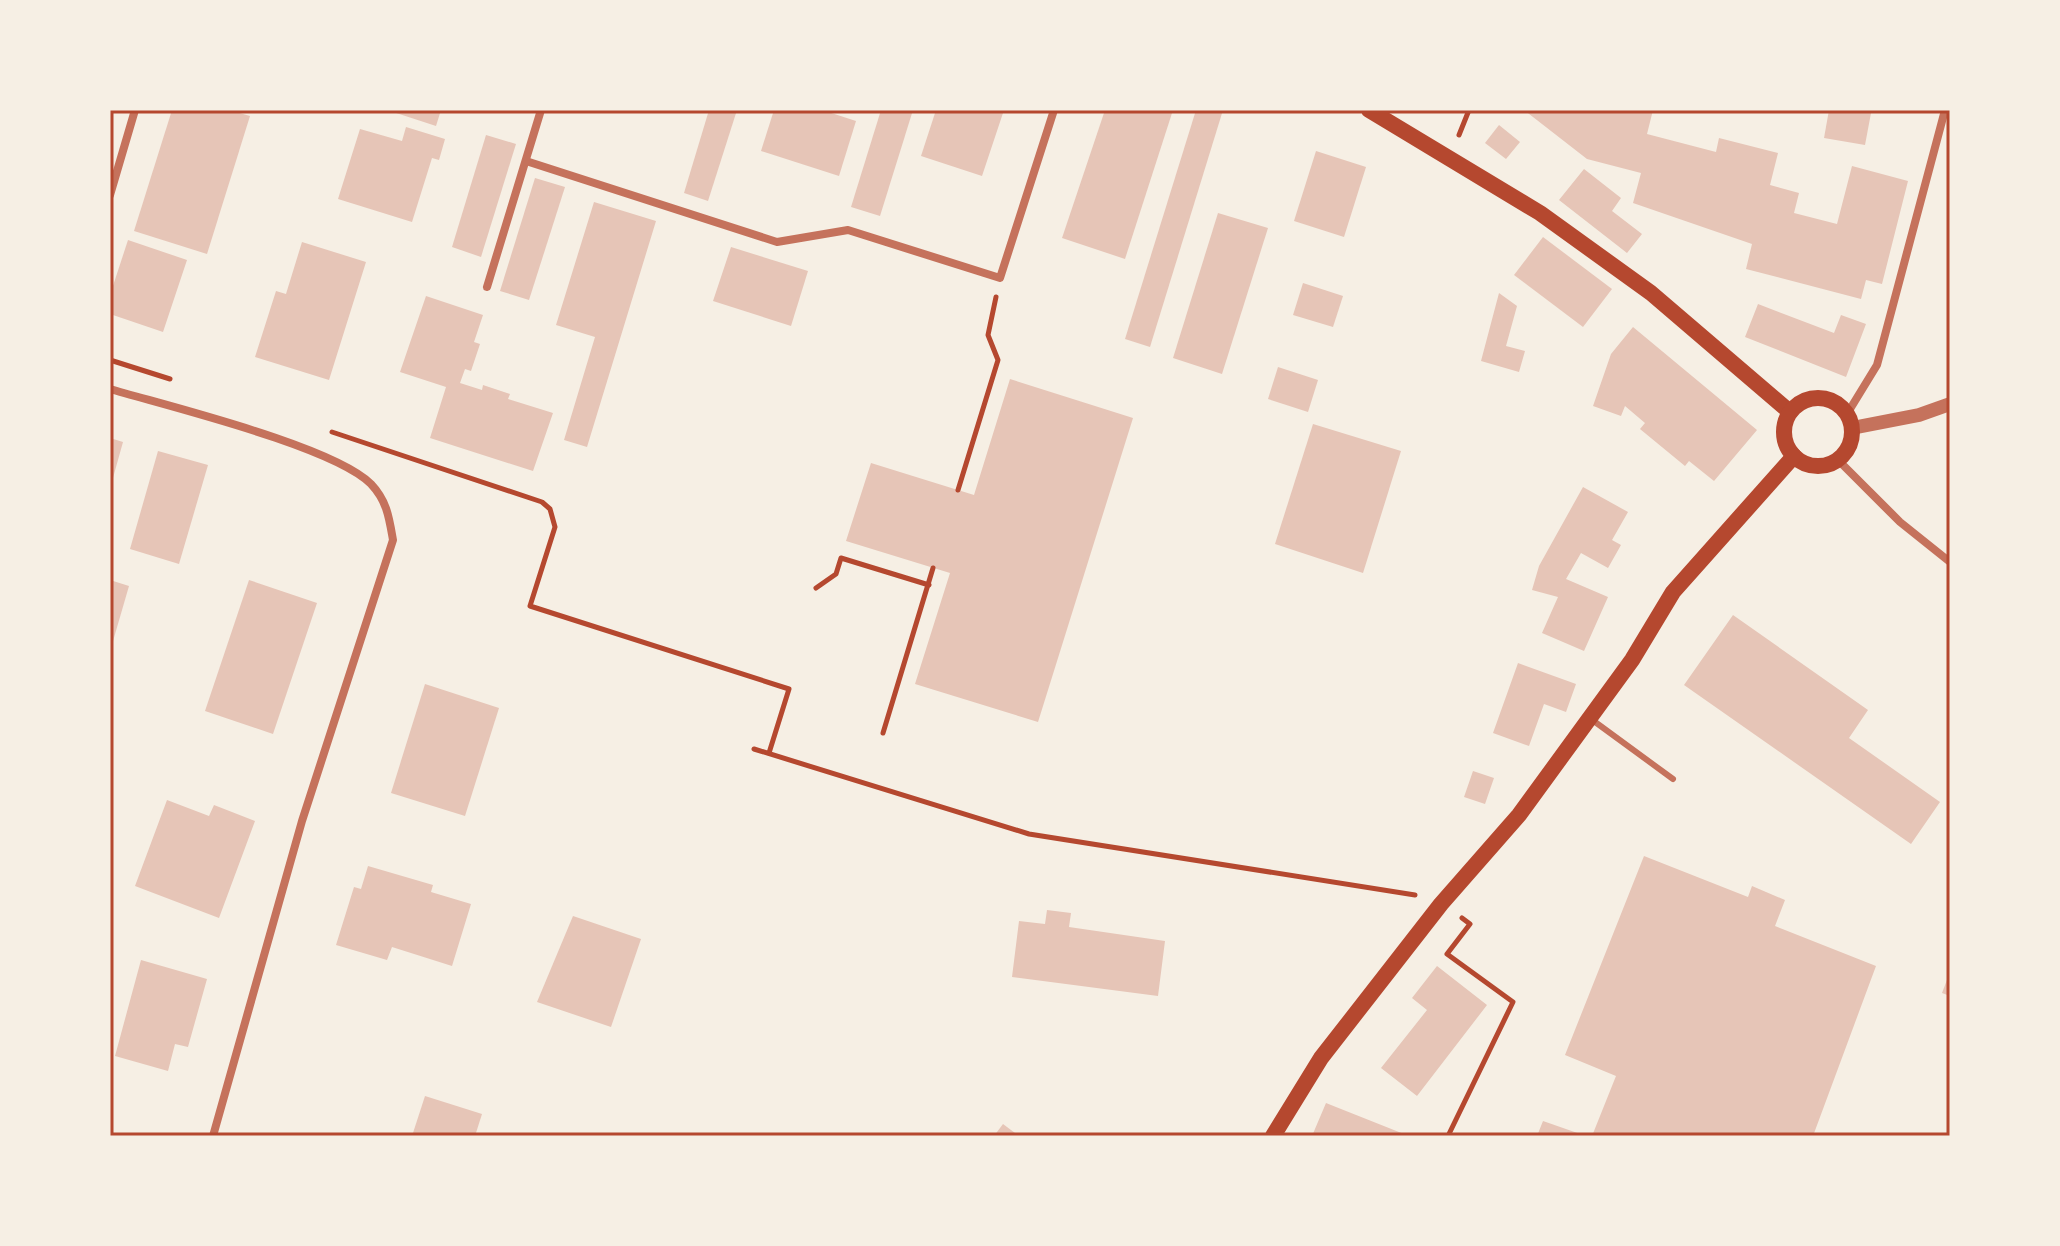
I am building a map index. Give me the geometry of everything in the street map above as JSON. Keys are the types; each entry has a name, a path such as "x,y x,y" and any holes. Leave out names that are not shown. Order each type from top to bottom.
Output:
{"main road":[{"path":"1369,110 1540,213 1651,293 1790,412"},
{"path":"1818,397 1840,406 1849,421 1849,446 1838,460 1817,466 1794,456 1784,433 1790,412 1801,402 1818,397"},
{"path":"1273,1136 1321,1058 1436,900 1519,815 1632,660 1673,592 1794,456"}],"street":[{"path":"110,195 135,110"},
{"path":"487,287 541,110"},
{"path":"526,161 777,242 848,230 1000,278 1054,110"},
{"path":"1849,421 1877,365 1945,110"},
{"path":"110,389 338,463 369,482 387,505 393,540 293,849 213,1136"},
{"path":"1849,421 1919,415 1950,404"},
{"path":"1838,460 1900,522 1950,562"}],"lane":[{"path":"1588,717 1673,779"}],"path":[{"path":"958,490 998,360 988,335 995,299"},
{"path":"110,360 171,379"},
{"path":"328,431 542,502 550,509 555,527 530,606 789,689 769,753"},
{"path":"816,588 836,574 841,558 929,585"},
{"path":"883,733 933,568"},
{"path":"754,749 1029,834 1436,900 1470,924 1447,954 1513,1002 1448,1136"}],"building":[{"path":"172,110 229,110 250,116 207,254 134,231"},
{"path":"387,110 441,110 436,126"},
{"path":"709,110 737,110 708,201 684,193"},
{"path":"774,110 822,110 856,121 839,176 761,151"},
{"path":"881,110 913,110 880,216 851,207"},
{"path":"936,110 1004,110 982,176 921,156"},
{"path":"1105,110 1173,110 1125,259 1062,238"},
{"path":"1196,110 1223,110 1150,347 1125,339"},
{"path":"1524,110 1653,110 1647,134 1716,152 1719,138 1778,153 1770,185 1799,193 1794,213 1837,224 1852,166 1908,181 1882,284 1866,280 1861,299 1746,269 1752,244 1633,203 1641,173 1587,159"},
{"path":"1829,110 1871,113 1865,145 1824,138"},
{"path":"1499,125 1520,142 1506,159 1485,143"},
{"path":"406,127 445,139 439,160 432,158 412,222 338,199 360,129 402,141"},
{"path":"486,135 516,144 481,257 452,247"},
{"path":"1316,151 1366,167 1344,237 1294,221"},
{"path":"1584,169 1621,198 1612,211 1642,234 1627,253 1559,200"},
{"path":"535,178 565,187 529,300 500,291"},
{"path":"594,202 656,221 587,447 564,440 595,337 556,325"},
{"path":"1218,213 1268,228 1222,374 1173,358"},
{"path":"1543,237 1612,289 1583,327 1514,275"},
{"path":"128,240 187,260 163,332 110,314 110,295"},
{"path":"302,242 366,262 329,380 255,357 276,291 286,294"},
{"path":"731,247 808,271 791,326 713,301"},
{"path":"1303,283 1343,296 1333,327 1293,315"},
{"path":"1499,293 1517,306 1506,346 1525,351 1519,372 1481,361"},
{"path":"426,296 483,315 474,342 480,344 471,371 465,369 460,383 482,390 483,385 510,394 508,399 553,413 533,471 430,438 446,387 400,372"},
{"path":"1758,304 1834,333 1841,315 1866,324 1846,377 1745,337"},
{"path":"1633,327 1757,430 1714,481 1689,461 1685,466 1640,429 1645,423 1625,406 1621,416 1593,406 1611,354"},
{"path":"1278,367 1318,380 1308,412 1268,399"},
{"path":"1010,379 1133,418 1038,722 915,684 950,573 846,541 871,463 974,495"},
{"path":"1313,424 1401,451 1363,573 1275,544"},
{"path":"110,438 123,442 111,485 110,485"},
{"path":"158,451 208,465 179,564 130,549"},
{"path":"1583,487 1628,512 1612,540 1621,545 1608,568 1581,553 1566,579 1608,597 1584,651 1542,633 1558,597 1532,590 1539,566"},
{"path":"110,580 129,586 111,648 110,648"},
{"path":"249,580 317,603 273,734 205,711"},
{"path":"1733,615 1868,710 1849,738 1940,802 1911,844 1684,685"},
{"path":"1518,663 1576,684 1566,712 1544,704 1529,746 1493,733"},
{"path":"425,684 499,708 465,816 391,793"},
{"path":"1473,771 1494,778 1485,804 1464,797"},
{"path":"167,800 209,816 214,805 255,821 219,918 135,886"},
{"path":"1644,856 1748,897 1752,886 1785,900 1775,926 1876,966 1813,1136 1592,1136 1616,1076 1565,1055"},
{"path":"368,866 433,885 431,892 471,904 452,966 392,947 387,960 336,945 354,887 361,889"},
{"path":"1047,910 1071,913 1069,927 1165,941 1158,996 1012,977 1019,921 1045,924"},
{"path":"573,916 641,939 611,1027 537,1002"},
{"path":"141,960 207,979 188,1047 175,1044 168,1071 115,1056"},
{"path":"1437,966 1487,1005 1417,1096 1381,1068 1427,1010 1412,998"},
{"path":"1950,972 1950,996 1942,993"},
{"path":"425,1096 482,1114 475,1136 412,1136"},
{"path":"1326,1103 1336,1107 1409,1136 1312,1136"},
{"path":"1543,1121 1586,1136 1537,1136"},
{"path":"1003,1124 1019,1136 994,1136"}]}
